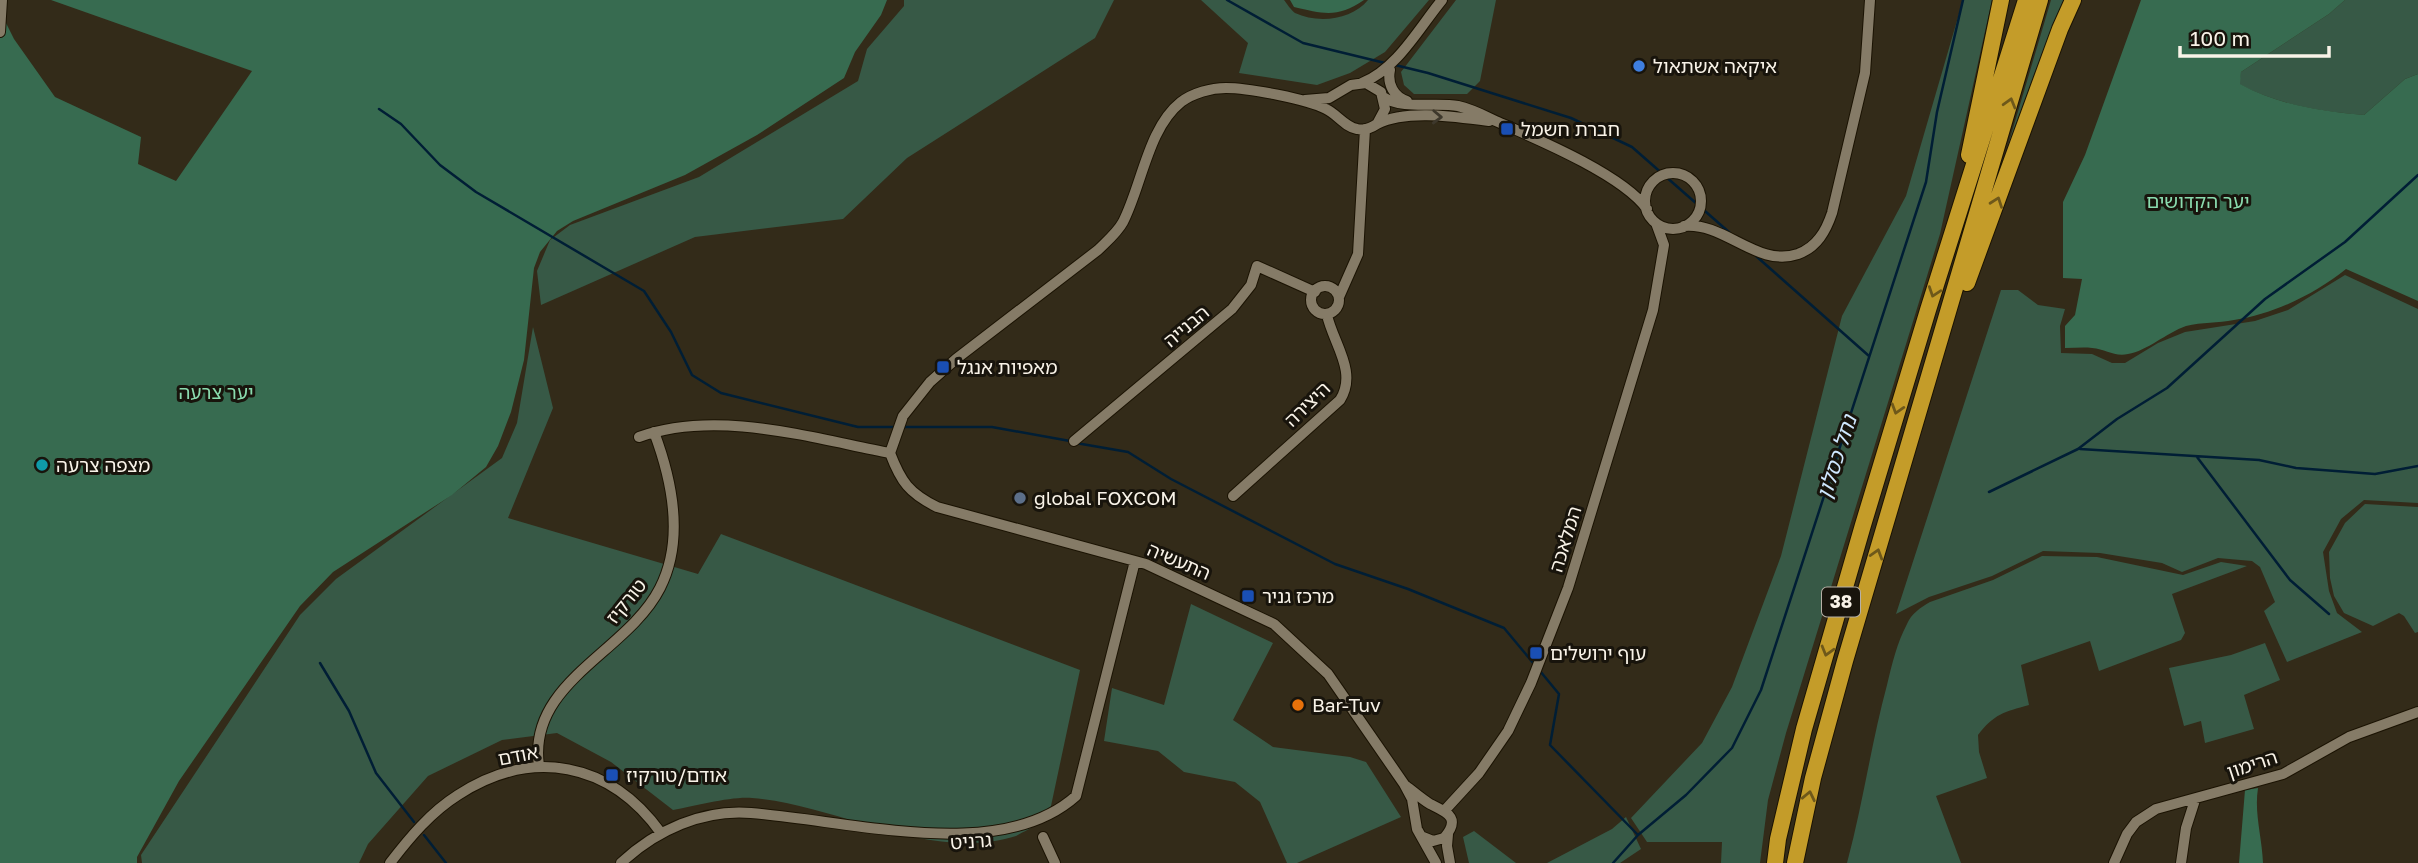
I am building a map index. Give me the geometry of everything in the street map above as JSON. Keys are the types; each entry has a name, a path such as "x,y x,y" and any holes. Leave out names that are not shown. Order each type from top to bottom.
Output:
{"highway":[{"path":"1951,240 2001,0"},
{"name":"38","path":"1775,863 1804,729 1870,499 2026,0"},
{"name":"38","path":"1795,863 1813,778 2040,0"},
{"path":"1915,427 2054,44 2073,0"}],"street":[{"path":"0,32 2,0"},
{"path":"1305,100 1329,98 1374,76 1398,55 1442,0"},
{"path":"1362,83 1373,85 1383,96 1394,102 1458,106 1544,142 1617,183 1636,197 1656,223 1669,228 1701,226 1768,255 1786,257 1811,247 1824,233 1832,214 1865,73 1870,0"},
{"path":"1377,124 1384,113 1383,85 1398,55"},
{"path":"1390,70 1389,81 1394,91 1401,99 1413,103"},
{"path":"639,437 694,424 727,425 890,453 902,416 930,382 1112,237 1130,206 1160,127 1172,110 1201,91 1227,88 1305,100 1325,108 1351,127 1365,129 1394,118 1428,116 1498,122"},
{"path":"1343,120 1338,106 1345,90"},
{"path":"1339,297 1334,289 1321,287 1315,292 1312,304 1318,312 1327,315 1338,307 1339,297 1358,254 1365,129"},
{"path":"1617,183 1639,185 1669,174 1686,176 1698,188 1706,218 1718,233"},
{"path":"1647,209 1647,192 1657,179"},
{"path":"1682,227 1696,216 1701,201"},
{"name":"המלאכה","path":"1439,808 1479,773 1508,730 1554,627 1646,334 1663,253 1662,236 1656,223"},
{"name":"המלאכה","path":"1663,253 1673,234 1682,227"},
{"name":"הבנייה","path":"1074,441 1232,309 1251,285 1257,266 1315,292"},
{"name":"היצירה","path":"1233,496 1345,393 1348,386 1346,368 1334,341 1327,315"},
{"name":"טורקיז","path":"539,766 537,740 549,708 643,613 660,589 667,571 674,534 673,515 667,474 654,432"},
{"name":"התעשיה","path":"890,453 902,481 912,492 937,507 1135,561 1274,624 1328,674 1404,784 1412,799 1417,820"},
{"path":"1033,845 1050,831 1076,796 1135,561"},
{"name":"הרימון","path":"2114,863 2127,834 2142,818 2156,809 2283,774 2349,737 2418,712"},
{"name":"אודם","path":"390,863 421,827 457,795 501,774 539,766 576,770 613,785 639,805 661,832"},
{"name":"התעשיה","path":"1404,784 1439,808"},
{"path":"2181,863 2186,828 2195,800"},
{"path":"1436,863 1417,829 1417,820 1423,810 1439,808 1451,818 1447,846 1450,863"},
{"path":"621,863 661,832 707,816 749,813 783,818 852,838"},
{"path":"1050,831 1055,863"},
{"path":"1423,837 1439,841 1448,834"}],"green space":[{"name":"יער צרעה","path":"51,0 887,0 881,15 855,52 844,78 757,135 685,175 573,221 557,231 540,252 534,268 524,360 511,412 498,446 486,467 452,495 333,572 300,606 179,781 137,857 137,863 0,863 0,11 14,39 55,97 141,137 138,164 176,181 252,71"},
{"path":"904,0 1114,0 1095,38 907,158 843,219 695,237 541,305 537,271 550,240 570,225 699,177 858,81 867,49 904,6"},
{"path":"1201,0 1284,0 1295,13 1324,19 1344,16 1368,0 1429,0 1385,52 1350,73 1317,85 1239,73 1248,43"},
{"path":"1290,0 1364,0 1346,10 1330,13 1294,7"},
{"path":"1456,0 1496,0 1480,81 1467,94 1414,94 1404,85 1401,72"},
{"path":"1963,0 1992,0 1940,234 1786,733 1768,800 1760,863 1721,863 1722,842 1647,842 1631,818 1702,743 1732,687 1781,556 1842,316 1906,196"},
{"path":"2051,0 2068,0 1995,189"},
{"name":"יער הקדושים","path":"2141,0 2345,0 2329,14 2241,72 2240,84 2285,102 2364,115 2405,79 2418,74 2418,301 2346,269 2321,287 2279,308 2249,317 2186,326 2128,354 2092,348 2065,348 2065,326 2075,315 2082,279 2063,278 2063,202 2085,155"},
{"path":"2345,0 2418,0 2418,74 2405,79 2364,115 2300,106 2239,84 2241,72 2329,14"},
{"path":"2345,275 2418,309 2418,503 2364,500 2341,519 2323,552 2329,591 2337,613 2362,632 2287,662 2264,611 2275,602 2260,567 2252,561 2218,558 2182,572 2162,563 2100,553 2043,551 1992,576 1929,597 1896,614 2001,290 2018,290 2038,305 2065,309 2060,326 2061,353 2092,354 2112,363 2125,363 2158,343 2185,332 2255,321 2288,310"},
{"path":"533,327 553,408 508,518 698,574 721,534 1080,670 1051,806 1040,821 1016,836 983,842 950,842 917,838 785,803 752,798 724,800 673,810 611,762 557,733 502,740 428,776 368,844 359,863 142,863 141,855 300,615 336,579 502,458 517,423"},
{"path":"2365,504 2418,507 2418,632 2415,633 2399,613 2373,626 2344,613 2334,596 2329,552 2345,523"},
{"path":"2042,556 2097,557 2183,575 2221,562 2247,566 2172,594 2185,633 2181,640 2099,671 2090,641 2021,665 2029,705 2000,715 1989,722 1978,735 1979,752 1987,778 1936,796 1961,863 1847,863 1891,669 1909,620 1930,602 1993,580"},
{"path":"1191,604 1273,643 1233,720 1273,747 1350,757 1366,762 1401,817 1297,863 1287,863 1260,802 1235,782 1184,772 1158,751 1104,741 1112,688 1164,705"},
{"path":"2265,643 2280,680 2244,695 2254,729 2205,743 2201,721 2184,726 2169,668 2231,655"},
{"path":"2258,788 2263,863 2239,863 2245,790"},
{"path":"1626,817 1641,849 1620,863 1547,863 1612,829"},
{"path":"1474,831 1516,863 1469,863 1463,837"}],"waterway":[{"path":"1227,0 1303,43 1385,63"},
{"name":"נחל כסלון","path":"1613,863 1638,835 1686,795 1732,748 1761,690 1926,182 1937,112 1963,0"},
{"path":"1395,65 1571,118 1632,147 1730,233"},
{"path":"379,109 401,124 440,165 476,192 644,291 671,332 692,375 721,393 858,427 896,427"},
{"path":"1989,492 2078,449 2117,419 2167,388 2265,299 2345,242 2418,175"},
{"path":"1756,256 1869,356"},
{"path":"903,427 992,427 1070,441"},
{"path":"1076,443 1128,452 1171,479 1335,564 1408,589 1504,628 1534,664"},
{"path":"2080,449 2259,460 2296,468 2375,474 2418,466"},
{"path":"2197,457 2290,580 2329,614"},
{"path":"320,663 349,711 376,773 414,822"},
{"path":"1540,671 1559,694 1550,745 1638,835"},
{"path":"424,835 446,863"}],"place":[{"name":"איקאה אשתאול","path":"1639,66"},
{"name":"חברת חשמל","path":"1507,129"},
{"name":"מאפיות אנגל","path":"943,367"},
{"name":"מצפה צרעה","path":"42,465"},
{"name":"global FOXCOM","path":"1020,498"},
{"name":"מרכז גניר","path":"1248,596"},
{"name":"עוף ירושלים","path":"1536,653"},
{"name":"Bar-Tuv","path":"1298,705"},
{"name":"אודם/טורקיז","path":"612,775"}]}
